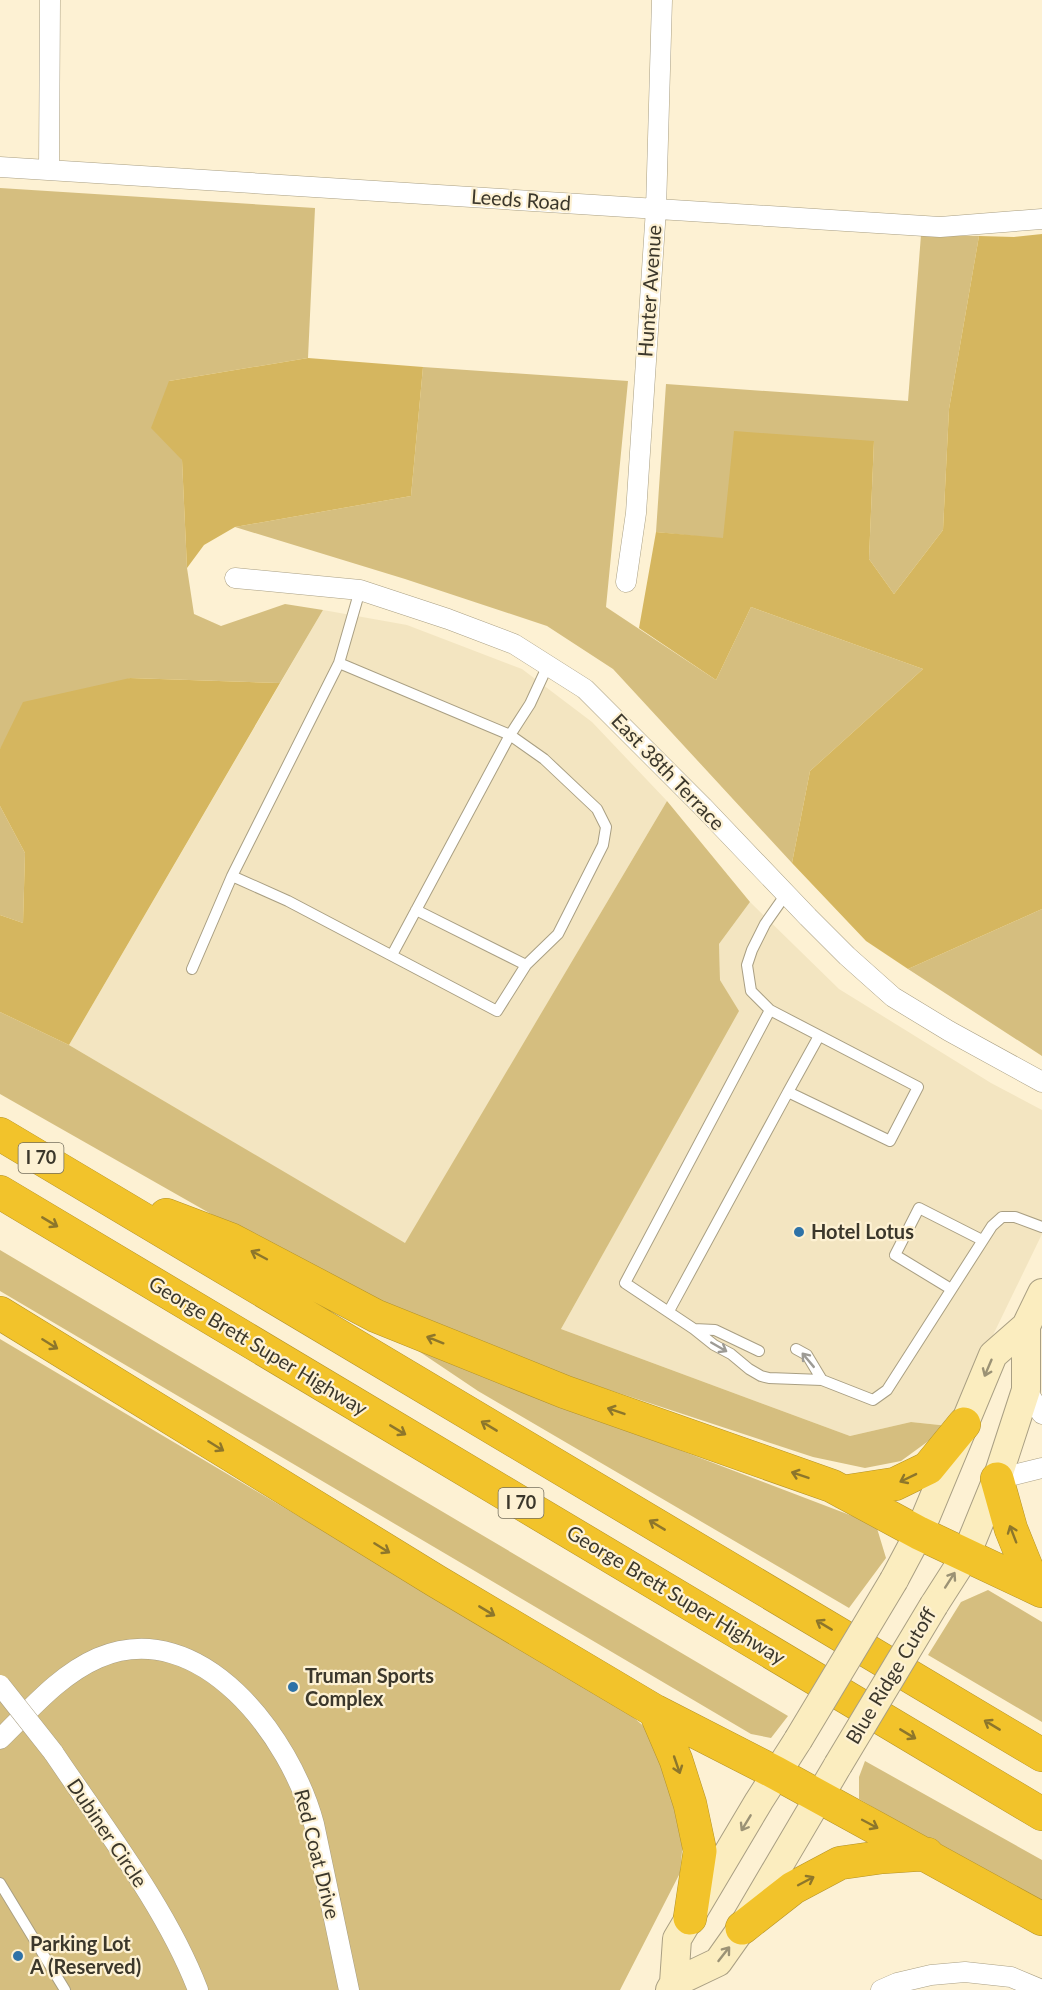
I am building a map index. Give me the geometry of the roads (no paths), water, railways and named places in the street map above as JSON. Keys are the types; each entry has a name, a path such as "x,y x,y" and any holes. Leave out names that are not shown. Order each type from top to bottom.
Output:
{"highway":[{"name":"I 70","path":"0,1134 1042,1755"},
{"path":"81,1182 232,1240 376,1316 420,1334 565,1392 820,1482 919,1533 1038,1589"},
{"name":"George Brett Super Highway","path":"0,1192 1042,1814"},
{"path":"0,1313 436,1581 655,1711 927,1854 1042,1919"},
{"path":"843,1492 895,1484 928,1468 964,1424"},
{"path":"997,1479 1011,1529 1038,1589"},
{"path":"655,1711 676,1760 690,1804 700,1851 690,1918"},
{"path":"742,1928 793,1888 840,1863 927,1854"}],"main road":[{"name":"Blue Ridge Cutoff","path":"672,1987 677,1939 894,1580 919,1533 993,1355 1026,1326 1042,1293"},
{"name":"Blue Ridge Cutoff","path":"672,1987 718,1962 742,1928 819,1796 966,1555 997,1479 1026,1390 1026,1326"}],"street":[{"path":"49,170 50,0"},
{"name":"Hunter Avenue","path":"626,582 636,513 656,209 662,0"},
{"name":"Leeds Road","path":"0,167 940,227 1042,219"},
{"name":"East 38th Terrace","path":"235,578 360,590 514,644 585,688 847,956 893,997 1042,1082"},
{"path":"1026,1390 1042,1414"},
{"path":"997,1479 1042,1468"},
{"name":"Red Coat Drive","path":"0,1739 66,1676 101,1657 135,1650 153,1650 172,1652 207,1668 238,1694 264,1724 301,1783 314,1824 349,1990"},
{"name":"Dubiner Circle","path":"0,1685 53,1752 141,1883 169,1930 198,1990"},
{"path":"881,1990 897,1983 931,1975 965,1972 1011,1977 1042,1989"}],"lane":[{"path":"192,969 232,876 339,663 360,590"},
{"path":"232,876 288,901 497,1011 526,965 558,934 603,845 606,827 597,809 544,759 510,735 339,663"},
{"path":"392,955 510,735 530,704 548,665"},
{"path":"786,894 765,924 752,950 747,965 751,991 770,1010 918,1087 890,1141 788,1092"},
{"path":"416,910 526,965"},
{"path":"770,1010 625,1283 761,1376 822,1380 873,1400 887,1390 992,1226 1002,1217 1015,1217 1042,1227"},
{"path":"669,1311 819,1036"},
{"path":"951,1289 895,1255 919,1208 982,1240"},
{"path":"694,1329 715,1330 759,1351"},
{"path":"796,1349 807,1355 822,1380"},
{"path":"0,1883 65,1990"}],"place":[{"name":"Hotel Lotus","path":"799,1232"},
{"name":"Truman Sports Complex","path":"293,1687"},
{"name":"Parking Lot A (Reserved)","path":"18,1956"}]}
